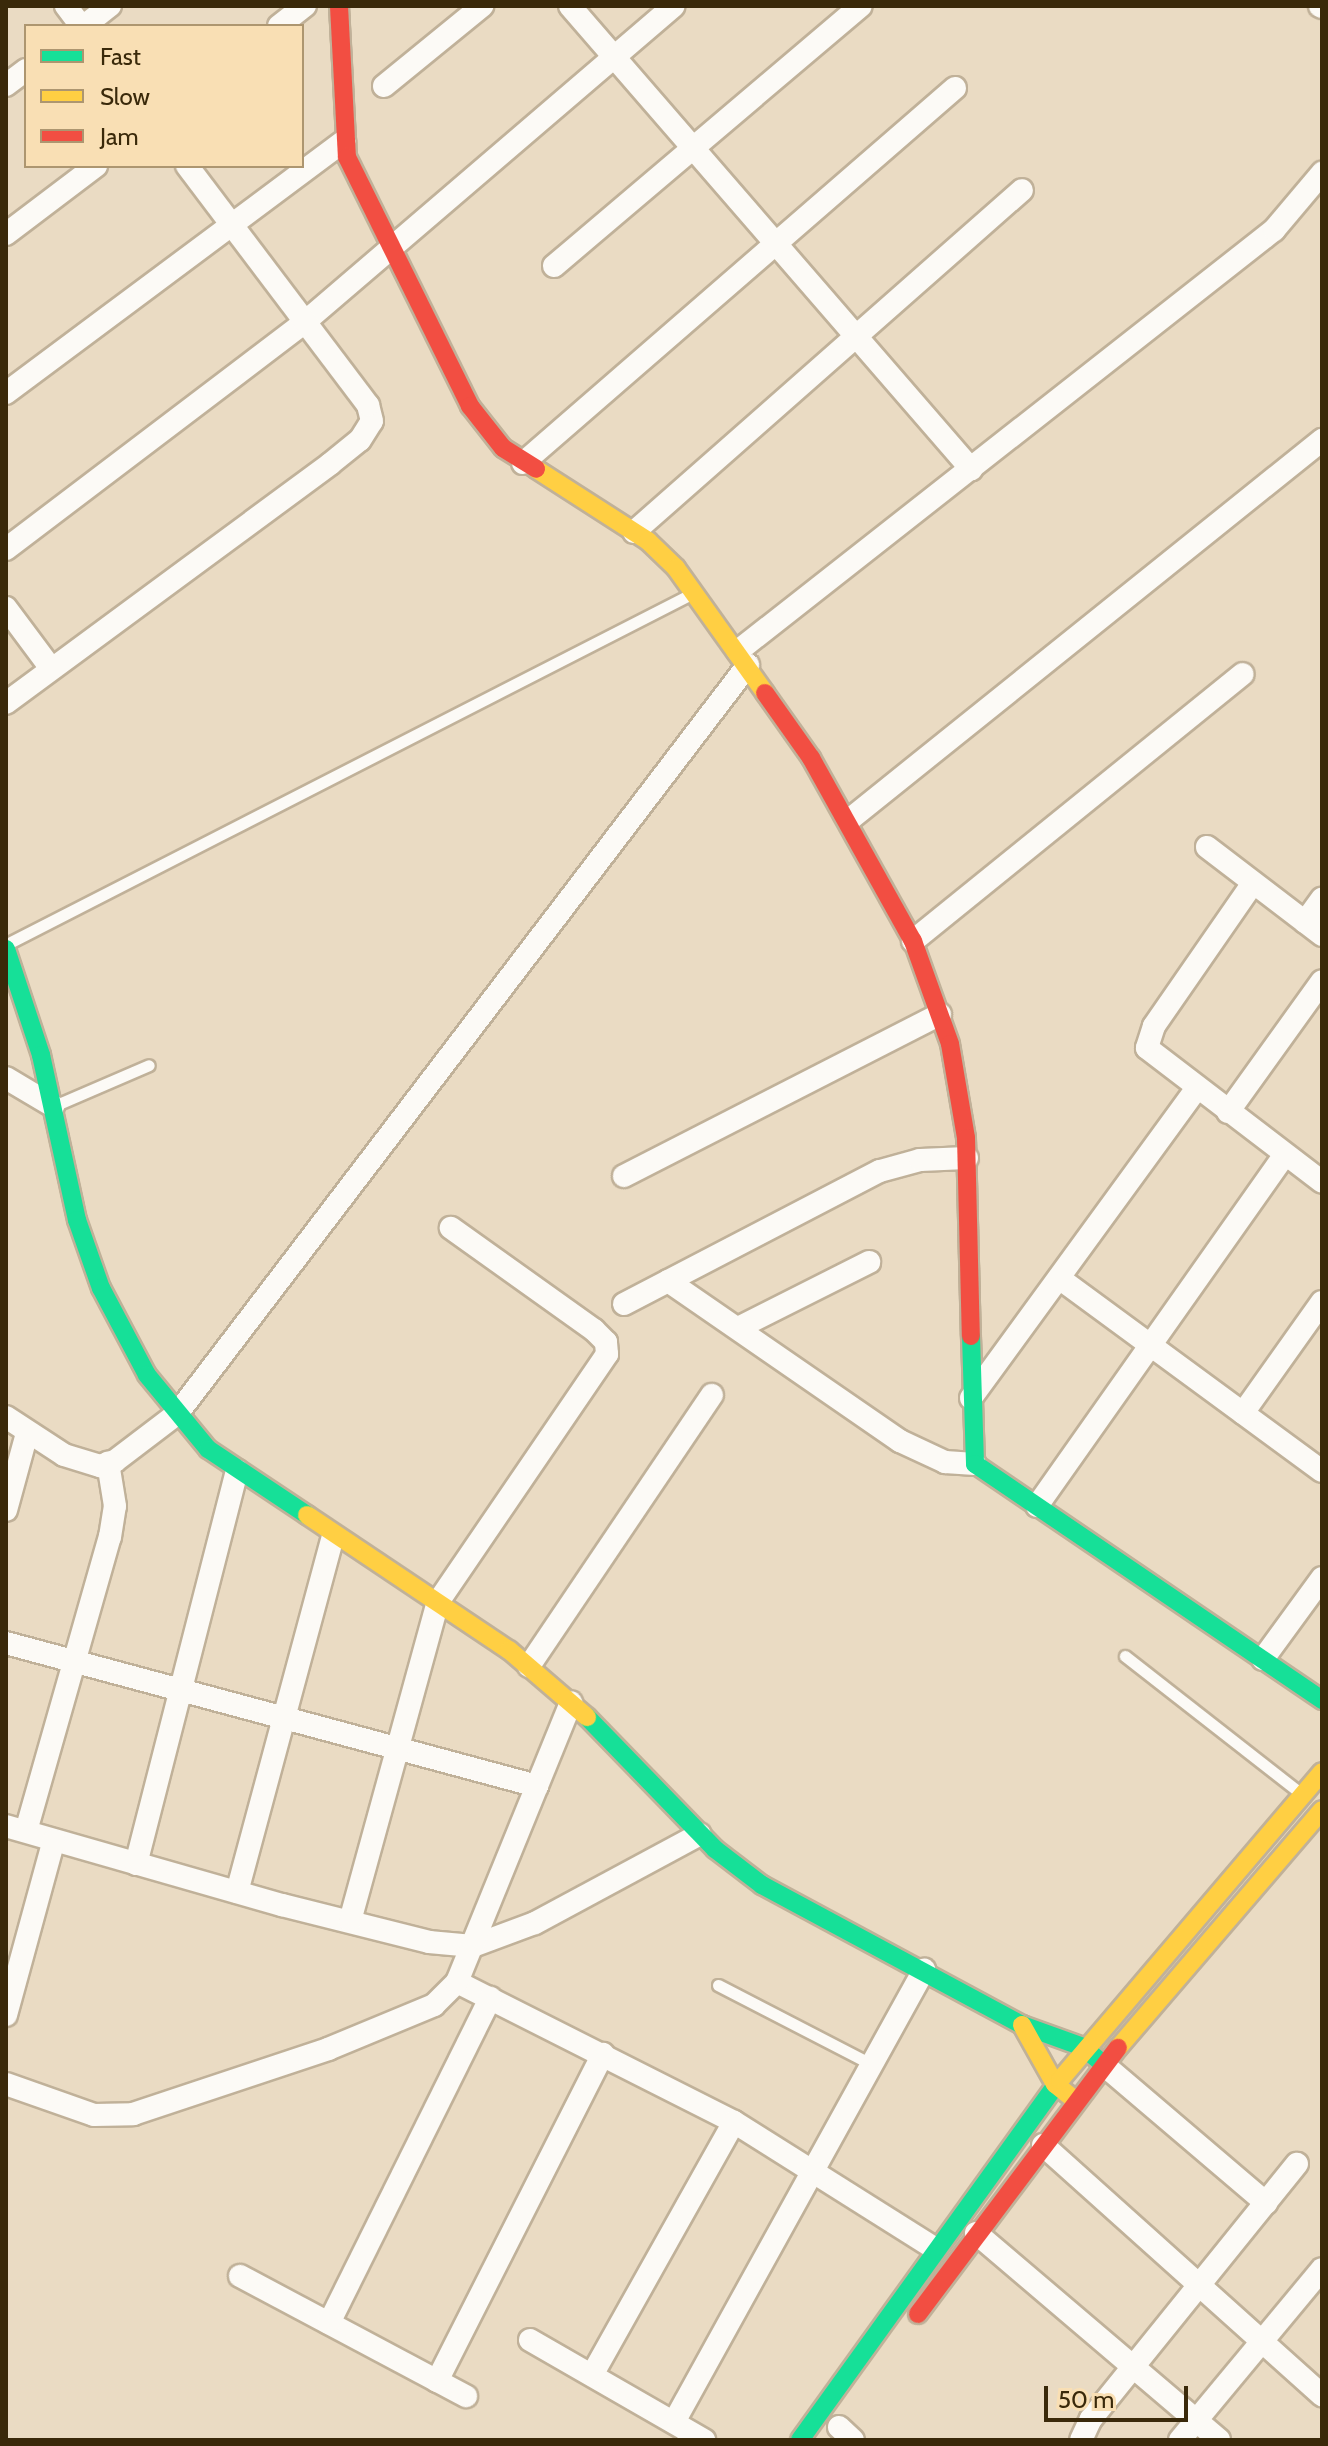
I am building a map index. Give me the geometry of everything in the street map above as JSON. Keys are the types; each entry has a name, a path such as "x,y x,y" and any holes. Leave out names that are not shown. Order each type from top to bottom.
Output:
{"street":[{"path":"66,6 81,24"},
{"path":"86,24 110,6"},
{"path":"282,24 305,6"},
{"path":"339,6 344,141 390,252 470,406 489,434 523,463 634,532 696,592 849,820 913,941 957,1071 967,1158 970,1400 975,1464"},
{"path":"384,86 482,6"},
{"path":"570,6 971,469"},
{"path":"6,549 306,321 673,6"},
{"path":"554,266 861,6"},
{"path":"6,85 24,72"},
{"path":"523,463 955,88"},
{"path":"6,393 344,141"},
{"path":"6,234 93,168"},
{"path":"6,703 50,667 360,440 372,421 368,405 188,168"},
{"path":"6,1417 27,1433 85,1464 108,1463 177,1414 743,658 971,469 1274,230 1322,173"},
{"path":"634,532 855,334 1022,190"},
{"path":"849,820 1322,440"},
{"path":"6,608 50,667"},
{"path":"913,941 1243,674"},
{"path":"1207,847 1314,929 1322,899"},
{"path":"1253,883 1148,1035 1155,1059 1285,1155 1320,1177"},
{"path":"6,947 53,1106 77,1220 96,1277 147,1375 177,1414 237,1471 333,1537 438,1602 529,1666 571,1702 700,1834 762,1885 1022,2025 1083,2047 1266,2203"},
{"path":"1228,1112 1322,981"},
{"path":"624,1176 940,1014"},
{"path":"6,1078 53,1106"},
{"path":"970,1400 1196,1089"},
{"path":"1037,1506 1285,1155"},
{"path":"624,1304 880,1171 920,1160 967,1158"},
{"path":"350,1921 438,1602 607,1354 606,1342 594,1330 451,1228"},
{"path":"738,1328 869,1262"},
{"path":"1059,1278 1322,1471"},
{"path":"668,1281 900,1441 945,1462 975,1464 1322,1700"},
{"path":"1243,1413 1322,1302"},
{"path":"529,1666 712,1395"},
{"path":"6,1510 27,1433"},
{"path":"108,1463 115,1506 110,1537 74,1661 16,1828 237,1892 350,1921 473,1946 508,1937 700,1834"},
{"path":"136,1864 237,1471"},
{"path":"237,1892 333,1537"},
{"path":"1263,1659 1322,1578"},
{"path":"6,1643 537,1786"},
{"path":"6,2084 94,2115 133,2114 385,2026 434,2005 457,1982 571,1702"},
{"path":"800,2440 934,2248 1083,2047 1322,1772"},
{"path":"906,2331 1104,2065 1322,1810"},
{"path":"6,2015 54,1840"},
{"path":"674,2422 924,1970"},
{"path":"457,1982 734,2122 934,2248"},
{"path":"329,2323 490,1998"},
{"path":"1022,2025 1055,2084 1077,2102"},
{"path":"437,2381 603,2054"},
{"path":"592,2375 734,2122"},
{"path":"1043,2145 1322,2395"},
{"path":"1081,2440 1134,2366 1297,2164"},
{"path":"976,2233 1219,2440"},
{"path":"1180,2440 1322,2269"},
{"path":"240,2276 466,2396"},
{"path":"530,2340 704,2440"}],"lane":[{"path":"6,947 696,592"},
{"path":"53,1106 149,1065"},
{"path":"1125,1656 1302,1794"},
{"path":"718,1985 873,2065"}],"traffic: fast":[{"path":"6,949 41,1055 77,1220 101,1288 147,1375 208,1449 307,1515"},
{"path":"971,1336 975,1464 1322,1700"},
{"path":"587,1717 715,1849 762,1885 1022,2025 1083,2047 1102,2063"},
{"path":"800,2440 1060,2080"}],"traffic: slow":[{"path":"536,469 648,541 676,568 765,693"},
{"path":"307,1515 509,1650 587,1717"},
{"path":"1060,2080 1322,1772"},
{"path":"1118,2048 1322,1810"},
{"path":"1022,2025 1055,2084 1075,2100"}],"traffic: jam":[{"path":"339,6 347,157 470,406 503,448 536,469"},
{"path":"765,693 811,758 913,941 950,1044 966,1138 971,1336"},
{"path":"918,2314 1118,2048"}]}
